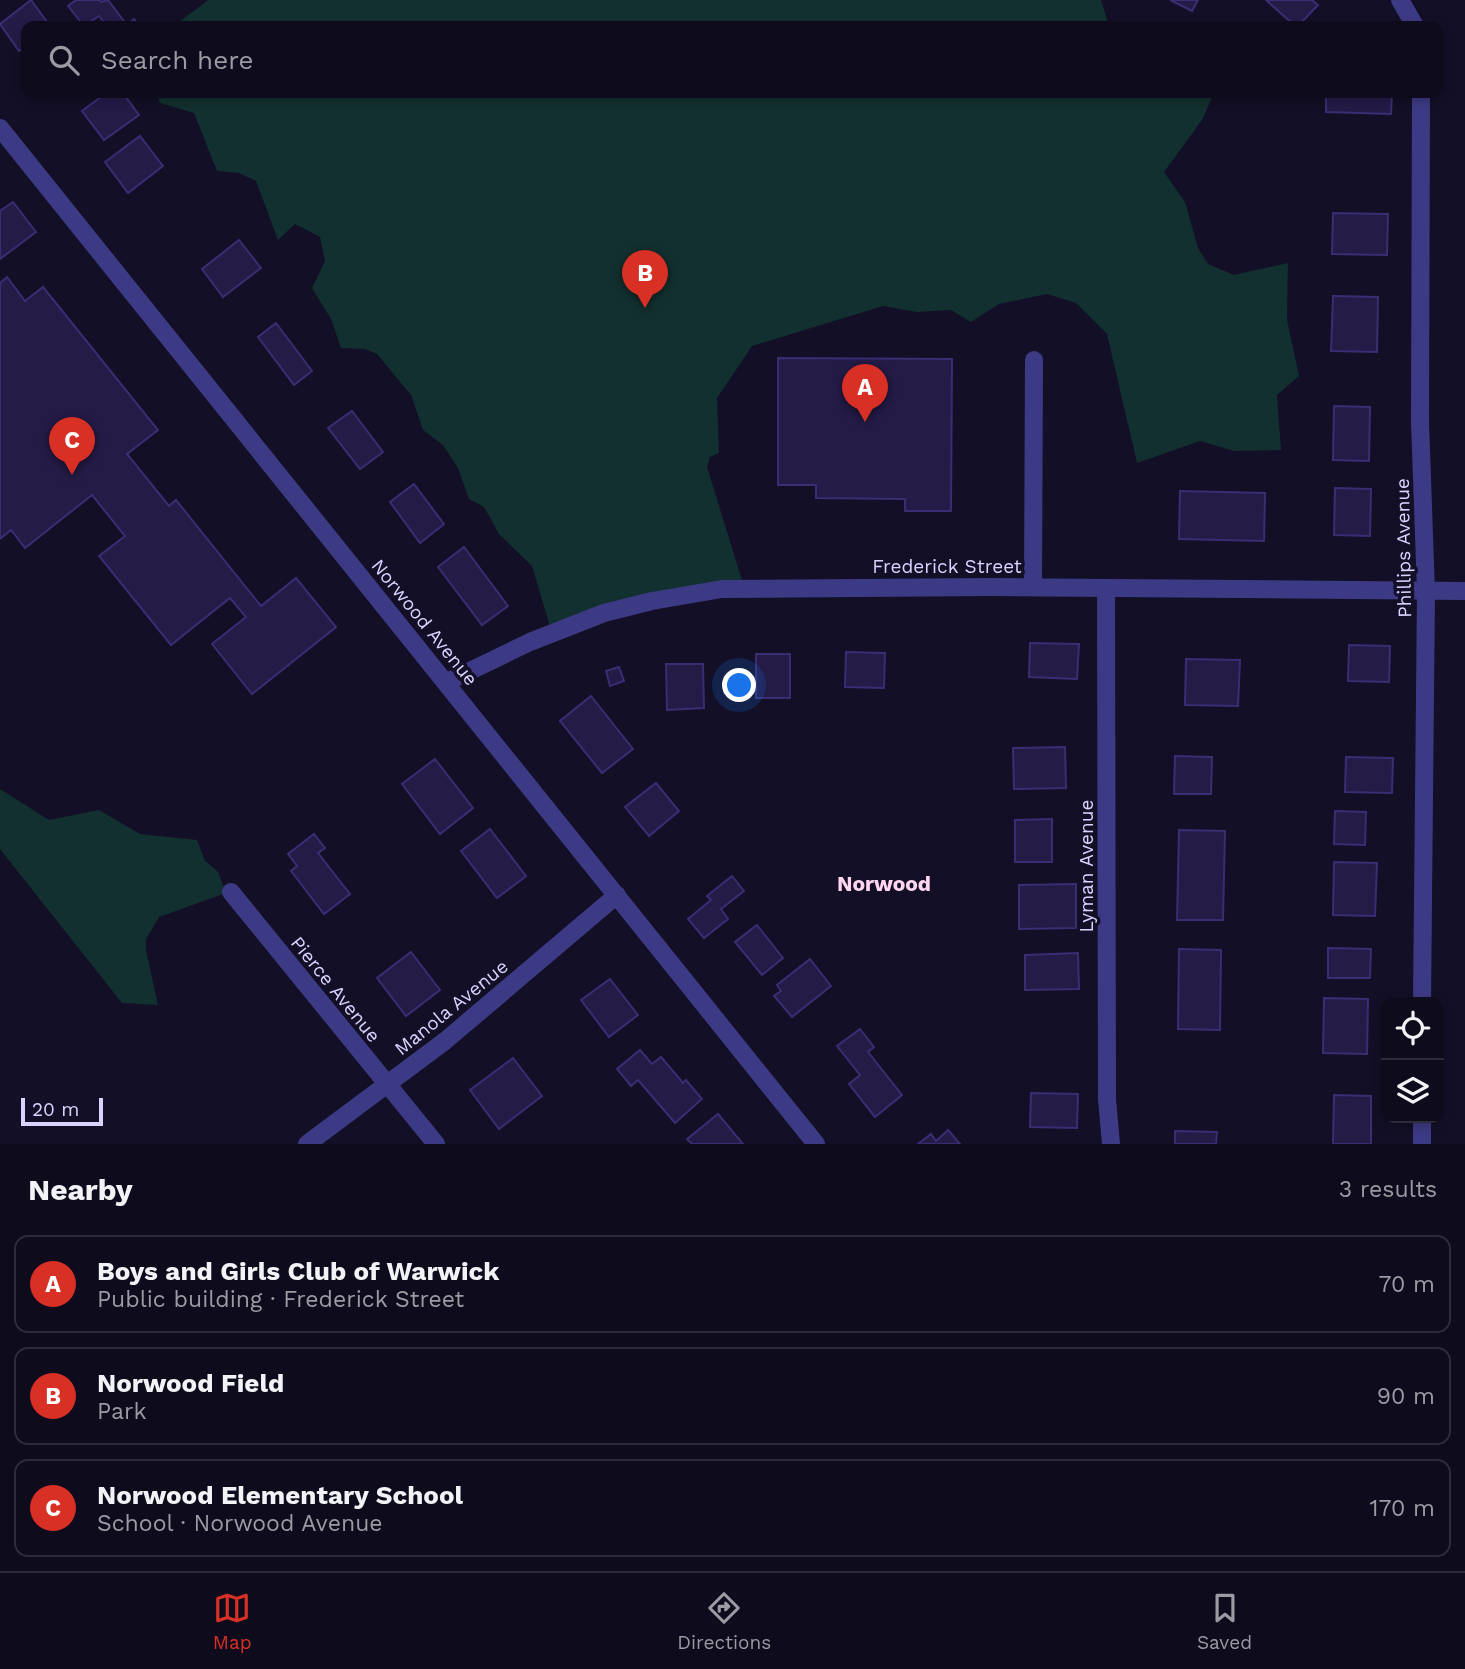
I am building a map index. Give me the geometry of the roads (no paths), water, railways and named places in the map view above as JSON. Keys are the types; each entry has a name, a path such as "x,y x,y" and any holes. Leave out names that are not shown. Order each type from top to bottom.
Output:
{"street":[{"path":"1400,0 1412,21"},
{"name":"Phillips Avenue","path":"1421,98 1420,421 1426,592 1422,997"},
{"name":"Norwood Avenue","path":"0,128 816,1144"},
{"path":"1033,587 1034,360"},
{"name":"Frederick Street","path":"447,682 530,642 604,613 722,589 1033,587 1465,591"},
{"name":"Lyman Avenue","path":"1105,588 1107,1085 1111,1144"},
{"name":"Pierce Avenue","path":"231,892 436,1144"},
{"name":"Manola Avenue","path":"307,1144 445,1041 617,895"},
{"path":"1422,1123 1422,1144"}],"place":[{"name":"Norwood Field","path":"645,308"},
{"name":"Boys and Girls Club of Warwick","path":"865,422"},
{"name":"Norwood Elementary School","path":"72,475"}],"district":[{"name":"Norwood","path":"884,884"}]}
